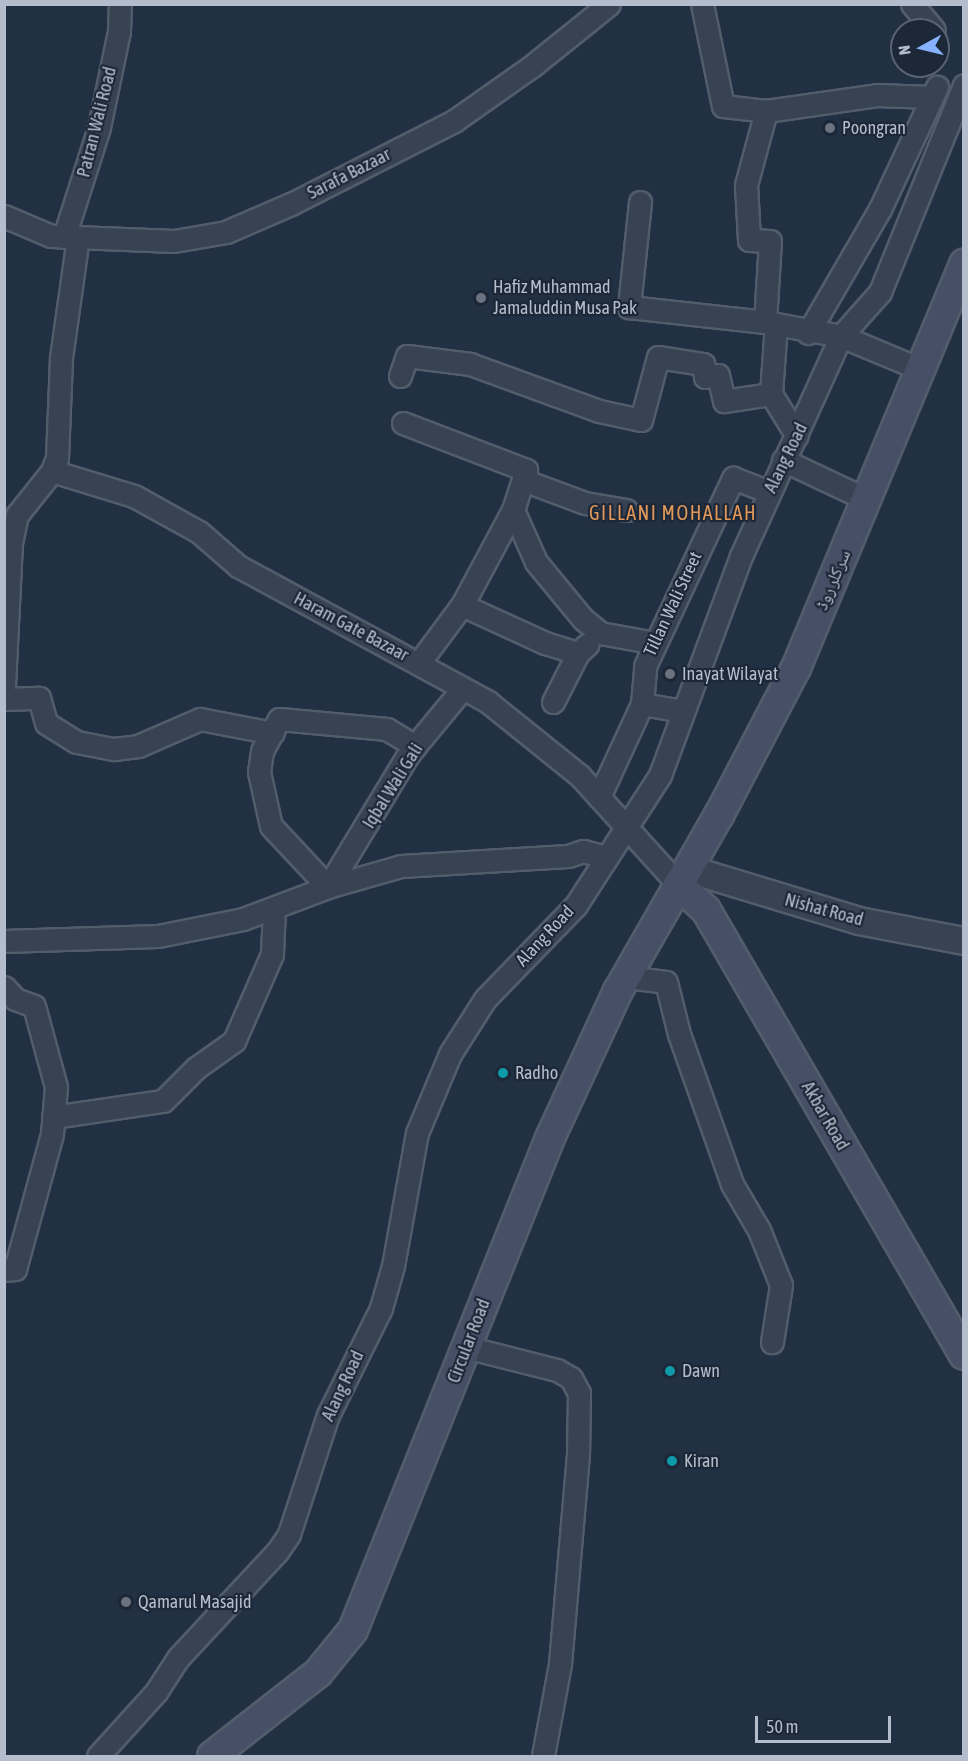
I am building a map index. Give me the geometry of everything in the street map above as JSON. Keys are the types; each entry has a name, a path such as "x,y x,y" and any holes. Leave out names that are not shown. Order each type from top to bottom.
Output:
{"main road":[{"name":"سرکلر روڈ","path":"683,877 796,668 963,264"},
{"name":"Circular Road","path":"221,1753 318,1673 353,1630 377,1580 466,1347 550,1138 626,977 683,877"},
{"name":"Akbar Road","path":"683,877 706,910 963,1355"}],"street":[{"name":"Patran Wali Road","path":"52,471 57,458 64,237 99,127 119,31 120,4"},
{"name":"Sarafa Bazaar","path":"64,237 174,241 226,232 293,203 454,121 532,66 609,4"},
{"path":"702,4 723,106 766,111 877,95 931,97"},
{"path":"912,4 924,18"},
{"path":"808,333 875,218 935,87 961,90"},
{"name":"Alang Road","path":"98,1756 289,1534 328,1415 381,1308 393,1266 417,1133 450,1054 485,999 576,904 625,825 660,775 683,711 783,460 797,436 841,336 880,291 961,90"},
{"path":"766,111 746,185 749,240 770,241 771,393 797,436"},
{"path":"640,202 629,307 770,323 808,333 841,336 921,369"},
{"path":"4,216 64,237"},
{"path":"875,218 904,230"},
{"path":"400,376 407,356 470,364 598,411 641,420 658,357 703,364 705,377 718,375 724,401 771,393"},
{"path":"403,423 526,470 513,510 462,605 419,663"},
{"path":"783,460 866,499"},
{"path":"4,686 10,527 52,471"},
{"name":"Haram Gate Bazaar","path":"52,471 134,496 199,532 238,566 488,702 580,776 625,825 683,877"},
{"name":"Tillan Wali Street","path":"599,797 642,704 645,666 733,478 769,492"},
{"path":"523,480 585,503 626,510"},
{"path":"513,510 547,579 600,633 655,643"},
{"path":"462,605 545,643 578,653"},
{"path":"553,702 578,653 600,633"},
{"name":"Iqbal Wali Gali","path":"328,887 415,746 463,688"},
{"path":"4,699 39,698 46,723 77,742 114,749 138,746 200,719 273,733"},
{"path":"642,704 683,711"},
{"path":"328,887 271,826 259,772 262,751 279,718 387,729 415,746"},
{"path":"4,941 159,936 243,919 328,887 401,866 568,856 583,851 605,857"},
{"name":"Nishat Road","path":"683,877 859,921 963,941"},
{"path":"53,1117 163,1101 196,1068 234,1041 272,954 274,908"},
{"path":"626,977 666,982 680,1034 732,1184 759,1230 781,1285 772,1342"},
{"path":"4,987 15,999 34,1006 56,1087 53,1117 15,1269 4,1270"},
{"path":"466,1347 557,1370 571,1378 579,1393 578,1454 560,1664 543,1756"}],"place":[{"name":"Poongran","path":"830,128"},
{"name":"Hafiz Muhammad Jamaluddin Musa Pak","path":"481,298"},
{"name":"Inayat Wilayat","path":"670,674"},
{"name":"Radho","path":"503,1073"},
{"name":"Dawn","path":"670,1371"},
{"name":"Kiran","path":"672,1461"},
{"name":"Qamarul Masajid","path":"126,1602"}],"district":[{"name":"GILLANI MOHALLAH","path":"673,512"}]}
